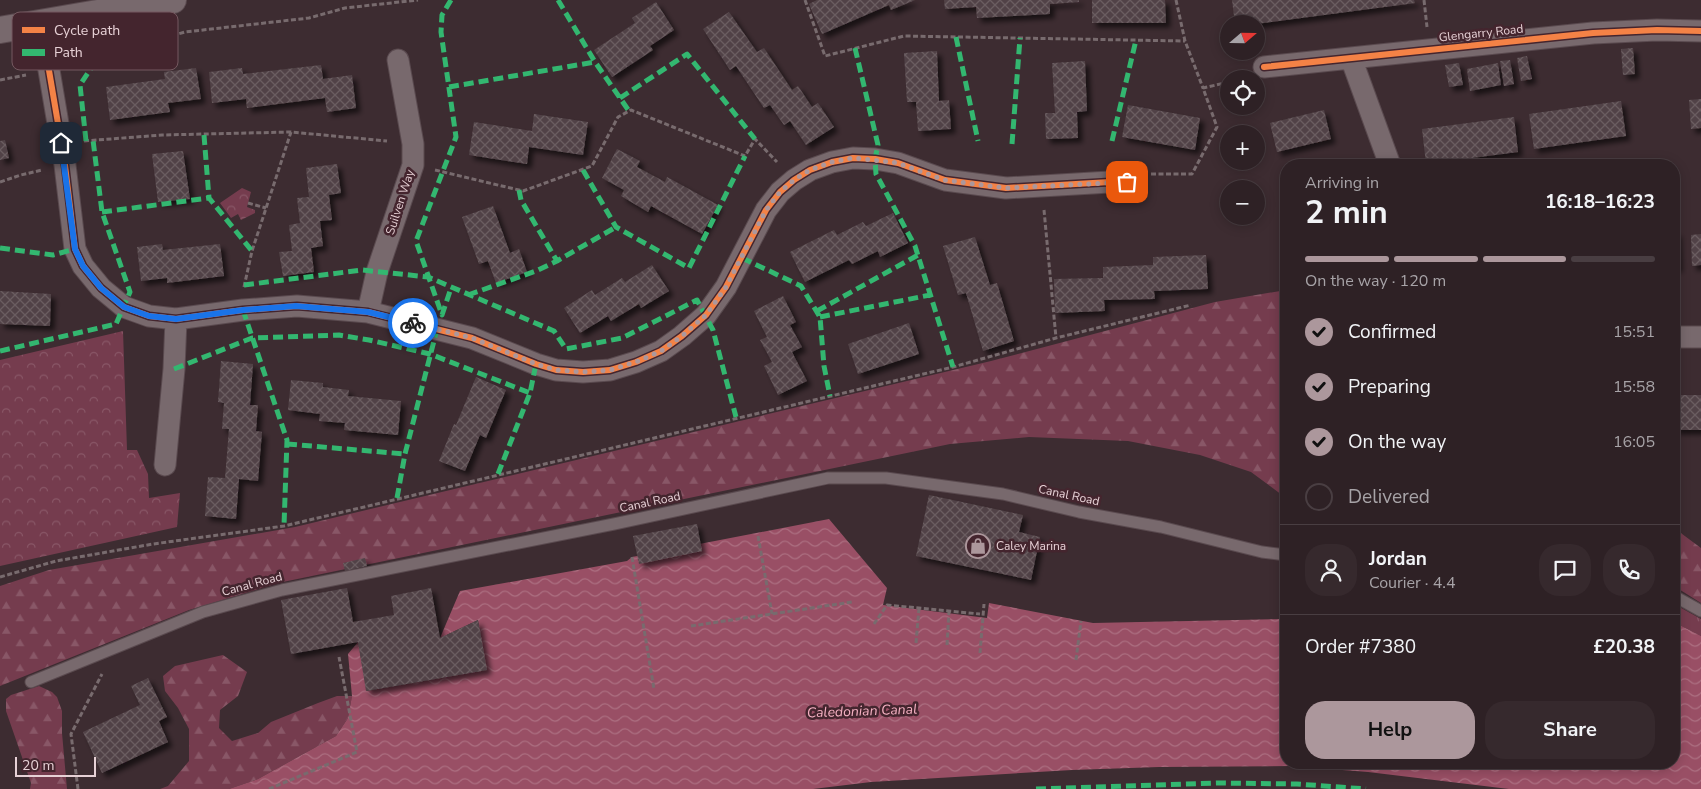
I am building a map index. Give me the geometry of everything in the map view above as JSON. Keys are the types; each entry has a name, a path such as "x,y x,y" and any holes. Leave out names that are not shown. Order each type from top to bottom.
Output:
{"street":[{"path":"104,12 173,0"},
{"name":"Glengarry Road","path":"1264,67 1594,33 1657,30 1701,31"},
{"path":"1351,58 1388,159"},
{"name":"Suilven Way","path":"368,312 377,272 413,165 413,144 398,60"},
{"path":"50,70 65,165 75,249 83,266 101,288 124,307 149,316 176,319 243,310 296,306 368,312 472,338 536,364 556,370 583,372 610,370 636,362 661,351 682,336 706,315 726,287 766,210 780,192 810,170 832,162 853,158 874,159 898,163 944,180 1006,188 1127,182"},
{"path":"165,465 174,369 176,319"},
{"path":"1680,337 1701,337"}],"lane":[{"name":"Canal Road","path":"31,682 203,612 282,590 614,524 828,478 886,478 1002,494 1079,512 1161,527 1262,552 1280,554"},
{"path":"1680,599 1701,611"}],"path":[{"path":"178,34 309,18 345,8 418,0"},
{"path":"805,0 825,56 904,36 1185,41"},
{"path":"1127,182 1137,174 1192,174 1217,127 1185,41 1176,0"},
{"path":"0,80 50,70"},
{"path":"1203,88 1220,84"},
{"path":"413,165 523,191 592,166 618,117 631,110 745,156 755,139 794,180"},
{"path":"243,310 244,285 252,251 291,132"},
{"path":"61,143 162,135 291,132 413,144"},
{"path":"0,182 21,174 65,165"},
{"path":"248,203 266,208"},
{"path":"1046,233 1056,338"},
{"path":"0,577 56,561 153,544 284,526 402,496 953,367 1056,338 1191,305"},
{"path":"758,536 772,614"},
{"path":"632,557 654,689"},
{"path":"691,626 852,602"},
{"path":"980,653 984,604"},
{"path":"874,624 887,605 980,614"},
{"path":"916,643 919,608"},
{"path":"947,645 948,611"},
{"path":"1076,660 1081,620"},
{"path":"78,789 72,734 108,660 110,650"},
{"path":"269,789 357,752 340,657"}],"green space":[{"path":"242,188 251,192 247,207 255,210 255,213 241,220 238,214 231,218 220,203"},
{"path":"1280,291 1280,494 1251,472 1200,455 1128,441 1029,437 950,444 278,583 189,610 0,686 0,586 49,570 295,527 991,361 1215,302"},
{"path":"123,331 127,450 137,450 148,474 149,498 180,493 177,527 0,566 0,360"},
{"path":"1680,532 1701,548 1701,603 1680,590"},
{"path":"1680,607 1701,619 1701,636 1680,625"},
{"path":"223,655 247,672 238,696 220,710 219,728 232,741 258,733 271,722 337,696 352,696 348,718 336,736 258,779 229,789 160,789 168,786 189,761 189,729 178,708 165,691 163,676 175,666"},
{"path":"39,686 52,692 57,697 62,711 67,789 30,789 31,783 6,711 6,699 11,695"}],"water":[{"name":"Caledonian Canal","path":"829,519 887,588 883,605 987,618 989,603 1093,623 1280,619 1280,766 1072,770 871,782 813,789 229,789 258,779 336,736 348,718 352,696 348,654 358,642 367,691 486,670 478,620 440,638 460,591 627,561 632,557"},
{"path":"1680,625 1701,636 1701,789 1509,789 1330,769 1680,769"}],"building":[{"path":"817,0 915,0 891,10 889,5 822,34 809,4"},
{"path":"944,0 1079,0 1079,2 1050,4 1050,14 977,18 976,7 945,9"},
{"path":"1092,0 1165,0 1166,23 1092,23"},
{"path":"1232,0 1414,0 1415,3 1265,23 1265,15 1234,15"},
{"path":"656,2 674,30 650,46 653,50 612,77 594,50 635,23 632,18"},
{"path":"729,12 757,52 764,48 792,90 798,86 812,107 818,103 834,127 806,145 790,121 784,125 770,105 764,108 736,66 730,70 703,29"},
{"path":"1633,48 1635,74 1623,75 1621,49"},
{"path":"937,51 939,101 949,100 951,129 918,131 916,102 907,102 904,53"},
{"path":"1527,56 1532,79 1521,81 1517,58"},
{"path":"1510,60 1514,84 1504,86 1500,61"},
{"path":"1085,61 1087,111 1077,112 1078,138 1046,139 1045,113 1055,113 1052,63"},
{"path":"1459,63 1463,85 1449,87 1445,65"},
{"path":"1498,63 1501,85 1470,91 1467,69"},
{"path":"321,65 323,79 352,75 356,108 327,112 325,98 247,108 246,99 212,103 209,72 242,68 243,74"},
{"path":"196,68 201,99 168,103 170,112 110,120 106,87 165,79 164,72"},
{"path":"1701,99 1701,128 1691,129 1689,100"},
{"path":"1621,101 1626,136 1534,149 1529,114"},
{"path":"1128,105 1200,118 1195,150 1122,137"},
{"path":"1324,110 1331,139 1277,152 1270,123"},
{"path":"534,114 588,122 583,155 529,147 527,164 469,155 474,122 532,131"},
{"path":"1514,117 1518,152 1464,159 1425,159 1422,129"},
{"path":"5,140 9,158 0,160 0,141"},
{"path":"617,149 640,161 637,167 665,182 667,177 718,205 702,234 651,206 648,212 621,196 624,190 602,178"},
{"path":"183,151 190,199 158,202 152,154"},
{"path":"337,164 341,193 329,195 332,220 320,221 323,246 311,248 314,272 283,276 279,252 292,251 289,225 300,223 297,198 309,197 306,168"},
{"path":"493,206 510,253 519,249 527,272 496,283 488,261 479,264 462,217"},
{"path":"893,213 908,243 880,257 878,251 852,264 849,260 805,282 790,252 834,230 837,235 863,222 866,226"},
{"path":"1701,234 1701,265 1692,266 1691,235"},
{"path":"975,237 990,285 997,283 1014,341 983,351 966,293 958,295 943,246"},
{"path":"162,244 163,250 220,244 224,276 167,283 167,278 141,281 137,247"},
{"path":"1206,255 1208,289 1154,291 1155,299 1104,300 1105,311 1055,313 1054,279 1103,278 1103,267 1153,265 1153,257"},
{"path":"652,265 669,291 641,308 639,304 611,321 608,316 580,333 564,308 592,290 595,295 622,278 625,282"},
{"path":"0,291 51,294 50,326 0,324"},
{"path":"783,296 796,322 790,325 802,347 792,352 807,381 778,395 764,366 772,362 760,340 767,337 754,311"},
{"path":"909,323 919,354 858,374 848,344"},
{"path":"221,361 253,364 250,405 258,405 256,431 262,432 258,481 239,479 236,519 205,516 208,477 225,478 229,429 222,429 224,403 218,402"},
{"path":"476,377 506,390 486,438 480,435 465,471 439,461"},
{"path":"291,380 323,383 323,387 349,390 348,396 401,401 398,435 344,430 345,423 319,421 320,414 288,410"},
{"path":"1680,395 1701,395 1701,430 1680,430"},
{"name":"Caley Marina","path":"929,495 1023,515 1019,532 1040,537 1031,580 916,556"},
{"path":"697,524 702,551 639,564 633,536"},
{"path":"365,558 367,566 345,571 343,563"},
{"path":"347,588 353,622 394,615 391,596 431,588 440,638 478,620 487,670 366,691 358,642 291,654 281,600"},
{"path":"148,678 167,717 159,721 168,742 102,773 83,732 140,705 131,686"}],"marked path":[{"path":"451,0 442,15 441,32 456,137 416,241 442,315 451,288"},
{"path":"558,0 595,62 629,111"},
{"path":"956,37 978,141"},
{"path":"1012,144 1020,38"},
{"path":"1112,141 1136,40"},
{"path":"855,48 878,145 875,159 876,174 915,246 953,367"},
{"path":"620,98 687,54 755,139"},
{"path":"449,87 595,62"},
{"path":"86,141 80,85 90,70"},
{"path":"204,135 209,198 252,251"},
{"path":"0,351 116,324 130,292 102,212 93,140"},
{"path":"583,170 616,227 689,268 745,156"},
{"path":"519,190 521,200 557,261"},
{"path":"102,212 209,198"},
{"path":"468,295 536,271 616,227"},
{"path":"0,248 53,255 75,249"},
{"path":"817,311 918,255"},
{"path":"742,258 801,286 820,317 824,366 830,396"},
{"path":"244,285 362,270 428,277 554,331 566,349 622,338 697,300 713,330 736,417"},
{"path":"820,317 930,295"},
{"path":"243,310 287,440 284,526"},
{"path":"397,498 405,454 438,325"},
{"path":"174,369 252,338 339,335 430,354 530,393"},
{"path":"498,474 530,393 536,364"},
{"path":"287,444 405,454"},
{"path":"1036,789 1218,783 1297,784 1366,789"}],"cycle path":[{"path":"1264,67 1593,33 1657,30 1701,31"},
{"path":"49,70 65,165 75,249 83,266 101,288 124,307 149,316 176,319 243,310 297,306 368,312 472,338 536,364 556,370 583,372 610,370 636,362 661,351 682,336 706,315 726,287 766,210 780,192 810,170 832,162 853,158 875,159 898,163 945,180 1006,188 1127,181"}],"way so far":[{"path":"413,323 472,338 536,364 556,370 583,372 610,370 636,362 661,351 706,315 726,287 766,210 780,192 810,170 832,162 853,158 874,159 898,163 944,180 1006,188 1127,182"}],"place":[{"name":"Caley Marina","path":"978,546"}],"route":[{"path":"61,143 75,249 83,266 101,288 124,307 149,316 176,319 243,310 296,306 368,312 413,323"}]}
